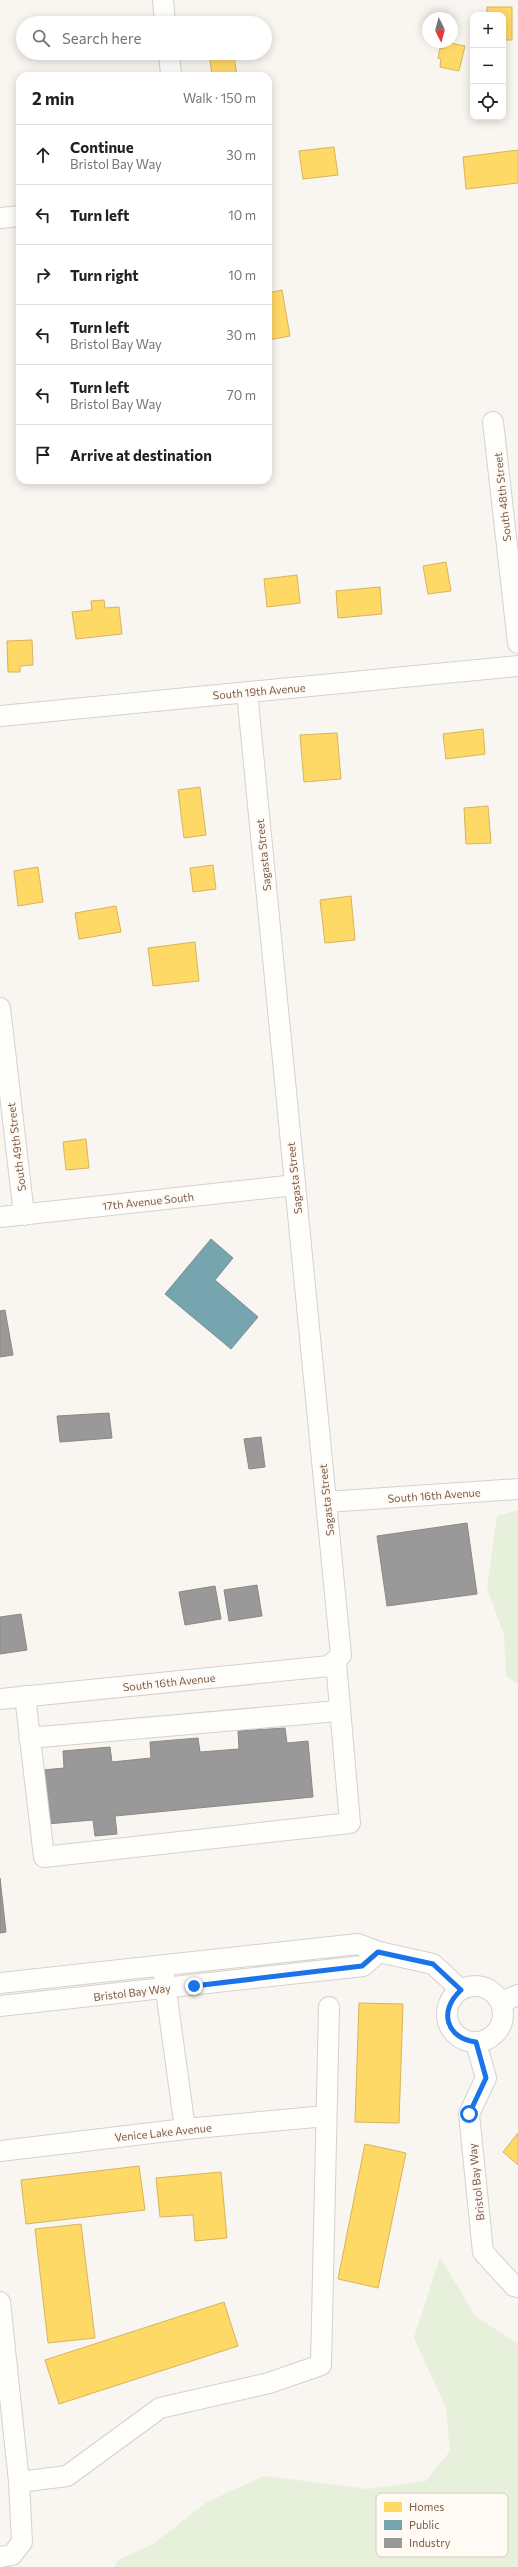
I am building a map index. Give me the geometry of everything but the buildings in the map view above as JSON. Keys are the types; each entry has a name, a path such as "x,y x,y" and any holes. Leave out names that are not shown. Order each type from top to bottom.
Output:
{"street":[{"path":"162,0 164,16"},
{"path":"169,60 170,72"},
{"path":"0,218 16,216"},
{"name":"South 48th Street","path":"493,422 518,642"},
{"name":"South 19th Avenue","path":"0,716 518,666"},
{"name":"Sagasta Street","path":"30,1738 44,1857 350,1823 338,1711 336,1662 341,1655 247,692"},
{"name":"South 49th Street","path":"0,1008 24,1214"},
{"name":"17th Avenue South","path":"0,1217 295,1185"},
{"name":"South 16th Avenue","path":"326,1502 518,1489"},
{"name":"South 16th Avenue","path":"0,1699 329,1666 336,1662"},
{"path":"25,1696 30,1738 338,1711"},
{"name":"Bristol Bay Way","path":"0,1983 358,1944 378,1952 433,1964 461,1990"},
{"name":"Bristol Bay Way","path":"0,2006 362,1966 378,1952"},
{"path":"163,1966 185,2128"},
{"path":"479,1986 509,1999 503,2020 499,2029 493,2036 476,2042 459,2037 448,2023 449,2004 461,1990 479,1986"},
{"path":"19,2482 67,2476 160,2408 269,2383 321,2365 329,2007"},
{"name":"Bristol Bay Way","path":"476,2042 486,2078 469,2114 483,2252 514,2286 518,2287"},
{"name":"Venice Lake Avenue","path":"0,2151 185,2128 326,2116"},
{"path":"0,2302 19,2482 22,2542 12,2555 0,2557"}],"green space":[{"path":"518,1510 518,1684 506,1676 504,1635 487,1588 497,1516"},
{"path":"440,2257 475,2316 518,2344 518,2567 115,2567 118,2560 153,2544 207,2502 264,2476 368,2489 426,2481 450,2451 446,2408 414,2338"}],"route":[{"path":"194,1986 362,1966 378,1952 399,1955 433,1964 461,1990 454,1996 449,2004 447,2014 448,2023 452,2031 459,2037 467,2041 476,2042 486,2078 469,2114"}]}
